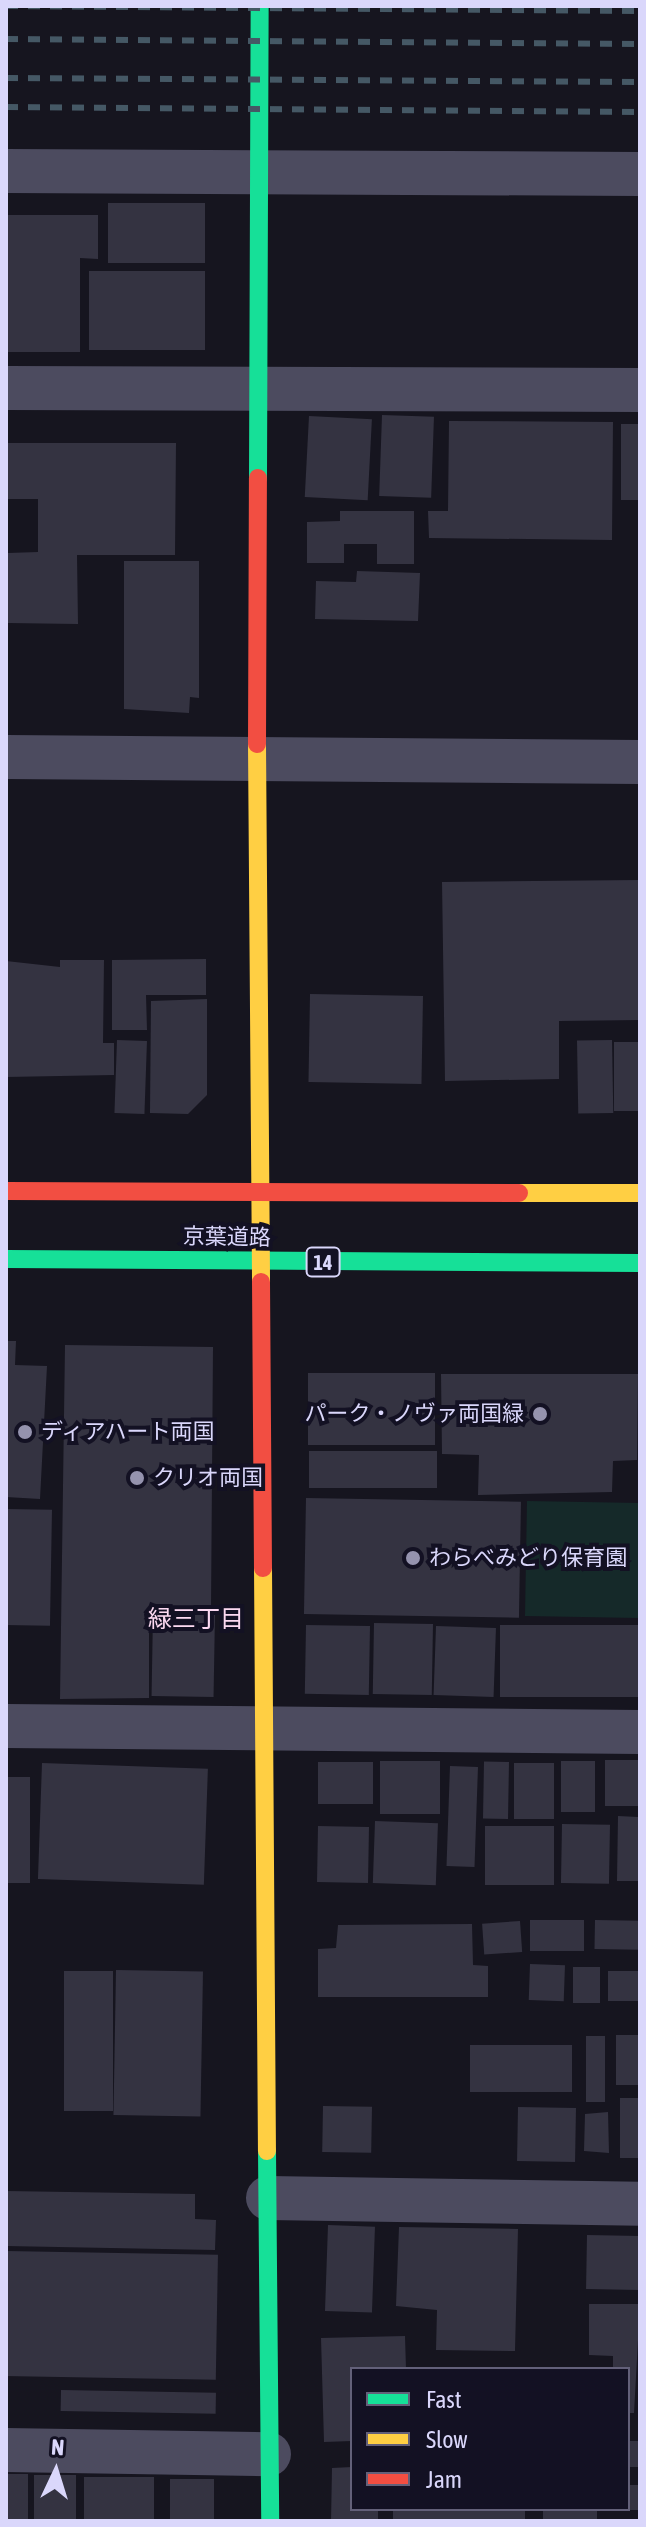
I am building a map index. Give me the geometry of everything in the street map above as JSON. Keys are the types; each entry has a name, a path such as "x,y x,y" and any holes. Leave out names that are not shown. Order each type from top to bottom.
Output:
{"main road":[{"path":"260,6 257,755 263,1192 270,2521"},
{"name":"京葉道路","path":"6,1191 640,1193"},
{"name":"京葉道路","path":"6,1259 640,1263"}],"street":[{"path":"6,171 640,174"},
{"path":"6,388 640,390"},
{"path":"6,757 257,755 640,762"},
{"path":"6,1726 264,1725 640,1732"},
{"path":"268,2198 640,2204"},
{"path":"6,2450 269,2454"}],"green space":[{"path":"527,1501 640,1503 638,1618 525,1616"}],"building":[{"path":"108,203 205,203 205,263 108,263"},
{"path":"6,215 98,215 98,259 80,258 80,352 6,352"},
{"path":"89,271 205,271 205,350 89,350"},
{"path":"382,415 434,417 431,498 379,496"},
{"path":"309,416 372,419 368,500 305,497"},
{"path":"449,421 613,422 612,540 429,538 428,511 448,511"},
{"path":"621,424 640,424 640,500 621,500"},
{"path":"6,443 176,443 175,555 77,555 78,624 8,623 8,553 38,552 38,499 6,499"},
{"path":"340,511 414,511 414,564 377,564 377,544 344,544 344,563 307,563 307,522 340,521"},
{"path":"124,561 199,561 199,698 190,697 189,713 124,709"},
{"path":"357,571 420,573 418,621 315,619 316,581 356,582"},
{"path":"640,880 640,1020 559,1021 559,1079 445,1081 442,882"},
{"path":"206,959 206,995 146,995 147,1030 112,1030 112,960"},
{"path":"60,960 104,960 103,1043 114,1043 114,1075 6,1077 6,961 60,967"},
{"path":"310,994 423,996 421,1084 308,1082"},
{"path":"207,999 207,1095 188,1114 150,1113 151,1001"},
{"path":"117,1040 147,1041 144,1114 114,1113"},
{"path":"612,1040 613,1113 578,1114 577,1041"},
{"path":"614,1042 640,1042 640,1111 614,1111"},
{"name":"ディアハート両国","path":"6,1341 16,1341 15,1365 47,1366 40,1499 6,1497"},
{"name":"クリオ両国","path":"65,1345 213,1347 211,1610 149,1610 149,1698 60,1699"},
{"path":"308,1373 435,1373 435,1445 308,1445"},
{"name":"パーク・ノヴァ両国緑","path":"441,1374 638,1374 637,1460 613,1461 612,1492 478,1495 479,1455 442,1454"},
{"path":"309,1451 437,1451 437,1488 309,1488"},
{"name":"わらべみどり保育園","path":"306,1498 521,1502 519,1618 304,1614"},
{"path":"6,1509 52,1510 50,1626 6,1625"},
{"path":"153,1613 215,1614 214,1697 152,1696"},
{"path":"374,1623 433,1624 432,1695 373,1694"},
{"path":"306,1625 370,1626 369,1695 305,1694"},
{"path":"500,1625 640,1625 640,1697 500,1697"},
{"path":"436,1626 496,1628 494,1697 434,1695"},
{"path":"605,1760 640,1760 640,1806 605,1806"},
{"path":"380,1761 440,1761 440,1814 380,1814"},
{"path":"561,1761 595,1761 595,1812 561,1812"},
{"path":"318,1762 373,1762 373,1804 318,1804"},
{"path":"484,1762 509,1762 508,1819 483,1819"},
{"path":"42,1763 208,1769 204,1885 38,1879"},
{"path":"514,1763 554,1763 554,1819 514,1819"},
{"path":"450,1766 478,1767 474,1867 447,1866"},
{"path":"6,1777 30,1777 30,1883 6,1883"},
{"path":"618,1816 638,1817 640,1881 617,1881"},
{"path":"375,1821 438,1823 436,1885 373,1883"},
{"path":"562,1824 610,1825 609,1884 561,1883"},
{"path":"318,1826 369,1827 368,1883 317,1882"},
{"path":"485,1826 554,1826 554,1885 485,1885"},
{"path":"530,1920 584,1920 584,1951 530,1951"},
{"path":"595,1920 640,1921 639,1950 594,1949"},
{"path":"520,1921 522,1952 484,1955 482,1924"},
{"path":"472,1924 473,1965 488,1966 488,1997 318,1997 318,1949 336,1948 338,1925"},
{"path":"530,1964 565,1965 564,2001 529,2000"},
{"path":"573,1967 600,1967 600,2003 573,2003"},
{"path":"116,1970 203,1972 200,2116 113,2115"},
{"path":"64,1971 113,1971 113,2111 64,2111"},
{"path":"608,1971 640,1971 640,2001 608,2001"},
{"path":"616,2035 640,2035 640,2085 616,2085"},
{"path":"586,2036 605,2036 605,2102 586,2102"},
{"path":"470,2045 572,2045 572,2092 470,2092"},
{"path":"620,2098 640,2098 640,2158 620,2158"},
{"path":"323,2106 372,2107 371,2153 322,2152"},
{"path":"518,2107 576,2108 575,2162 517,2161"},
{"path":"608,2112 609,2153 584,2151 585,2114"},
{"path":"6,2191 195,2194 195,2219 216,2220 215,2250 6,2246"},
{"path":"328,2225 375,2227 372,2313 325,2311"},
{"path":"399,2227 518,2229 515,2351 436,2350 437,2310 396,2306"},
{"path":"587,2235 640,2236 639,2290 586,2289"},
{"path":"6,2251 218,2255 216,2380 6,2376"},
{"path":"589,2304 640,2304 634,2413 630,2413 630,2367 613,2367 613,2356 589,2355"},
{"path":"405,2336 406,2367 350,2367 350,2441 324,2442 321,2338"},
{"path":"61,2390 216,2393 216,2414 61,2411"},
{"path":"630,2441 640,2441 640,2467 630,2467"},
{"path":"350,2467 350,2511 378,2511 378,2521 331,2521 332,2468"},
{"path":"6,2474 28,2474 28,2521 6,2521"},
{"path":"34,2475 76,2475 76,2521 34,2521"},
{"path":"84,2477 154,2477 154,2521 84,2521"},
{"path":"170,2479 214,2479 214,2521 170,2521"},
{"path":"630,2485 640,2485 640,2510 630,2510"},
{"path":"393,2511 525,2511 525,2521 393,2521"},
{"path":"543,2511 597,2511 597,2521 543,2521"}],"railway":[{"path":"6,6 640,11"},
{"path":"6,39 640,44"},
{"path":"6,78 640,82"},
{"path":"6,107 640,112"}],"traffic: fast":[{"path":"258,478 260,6"},
{"path":"6,1259 640,1263"},
{"path":"267,2151 270,2521"}],"traffic: slow":[{"path":"257,744 261,1282"},
{"path":"519,1193 640,1193"},
{"path":"263,1568 267,2151"}],"traffic: jam":[{"path":"257,744 258,478"},
{"path":"6,1191 519,1193"},
{"path":"261,1282 263,1568"}],"place":[{"name":"パーク・ノヴァ両国緑","path":"540,1414"},
{"name":"ディアハート両国","path":"25,1432"},
{"name":"クリオ両国","path":"137,1478"},
{"name":"わらべみどり保育園","path":"413,1558"}],"district":[{"name":"緑三丁目","path":"196,1619"}]}
